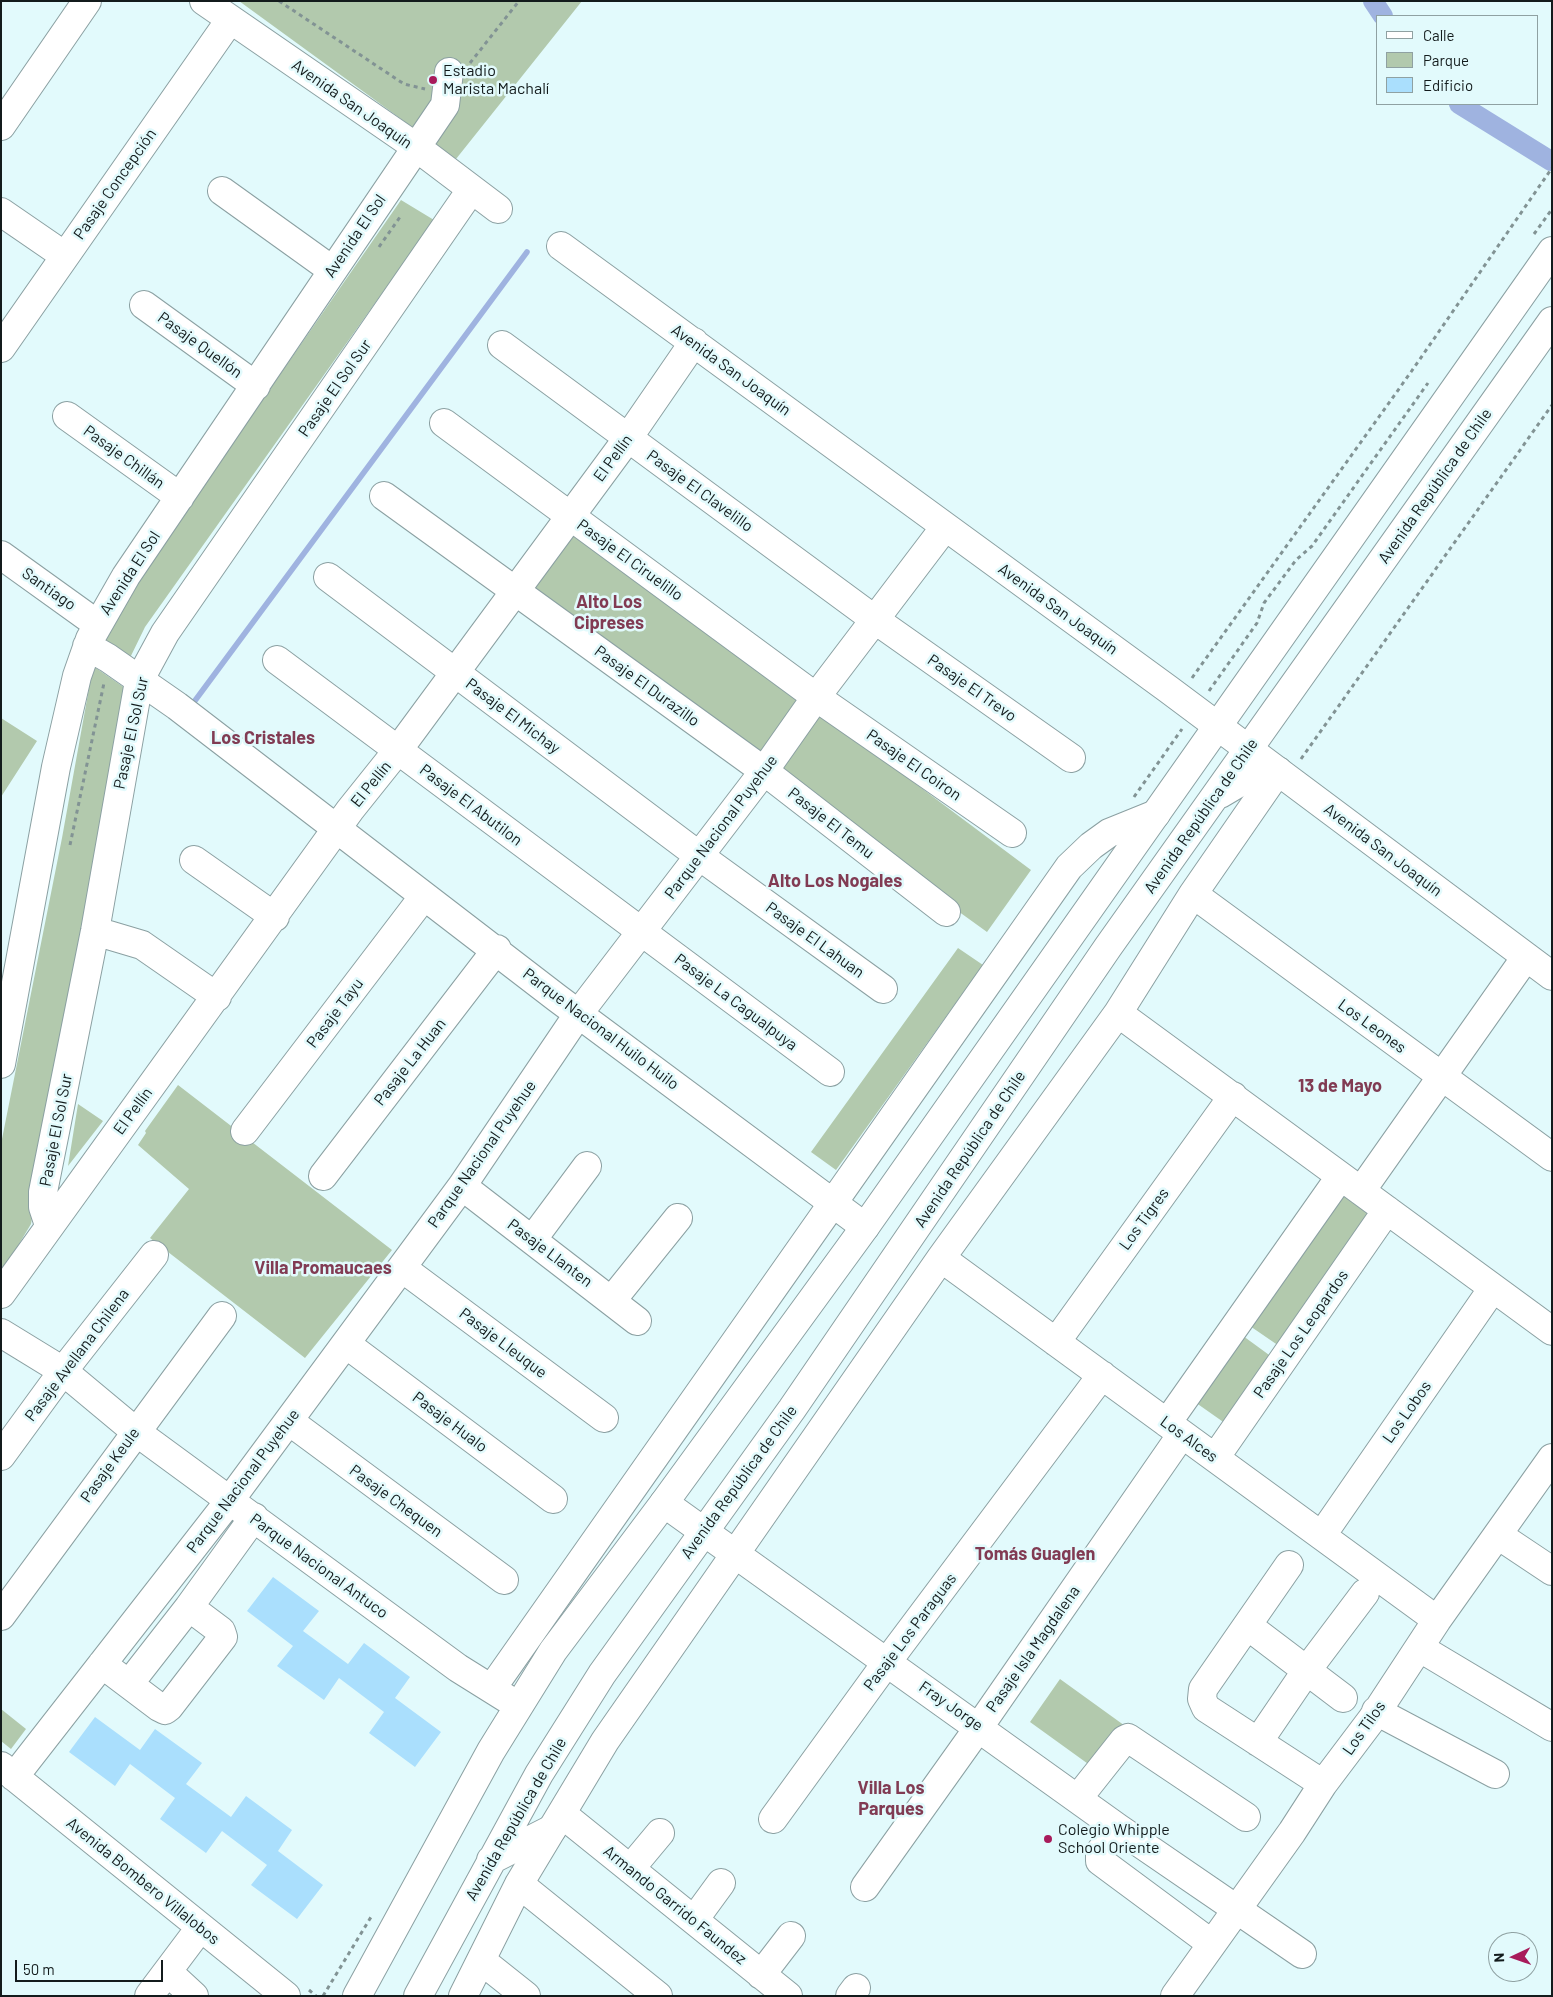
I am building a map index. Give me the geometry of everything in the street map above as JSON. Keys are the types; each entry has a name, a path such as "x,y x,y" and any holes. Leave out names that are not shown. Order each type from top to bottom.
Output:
{"street":[{"path":"1,126 87,1"},
{"name":"Avenida San Joaquín","path":"204,1 416,147 498,209"},
{"name":"Pasaje Concepción","path":"1,348 230,20"},
{"name":"Avenida El Sol","path":"1,1064 57,759 77,676 180,497 445,105 448,79"},
{"name":"Pasaje El Sol Sur","path":"49,1225 43,1207 43,1192 95,931 139,681 165,634 471,190"},
{"path":"222,191 332,270"},
{"path":"1,212 65,256"},
{"name":"Avenida San Joaquín","path":"561,246 1187,703 1552,976"},
{"path":"358,1996 491,1751 554,1651 664,1504 865,1227 1218,726 1540,246"},
{"name":"Pasaje Quellón","path":"144,305 256,386"},
{"name":"Avenida República de Chile","path":"418,1996 539,1774 602,1674 792,1409 1102,956 1552,321"},
{"name":"El Pellín","path":"49,1225 275,917 350,810 398,750 628,438 694,342"},
{"name":"Pasaje El Clavelillo","path":"502,345 874,619"},
{"name":"Pasaje Chillán","path":"67,416 180,497"},
{"name":"Pasaje El Ciruelillo","path":"444,423 816,697"},
{"name":"Pasaje El Durazillo","path":"384,496 764,771"},
{"name":"Parque Nacional Puyehue","path":"8,1771 102,1664 230,1500 462,1186 579,1013 764,771 816,697 945,527"},
{"name":"Santiago","path":"5,565 139,681"},
{"name":"Pasaje El Michay","path":"328,577 698,856"},
{"name":"Pasaje El Trevo","path":"874,619 1070,758"},
{"name":"Pasaje El Abutilon","path":"277,660 642,932"},
{"name":"Parque Nacional Huilo Huilo","path":"139,681 178,706 337,831 497,949 579,1013 865,1227"},
{"name":"Pasaje El Coiron","path":"816,697 1012,833"},
{"name":"Pasaje El Temu","path":"764,771 946,912"},
{"path":"1213,800 1223,791 1247,778 1282,774"},
{"path":"463,1996 519,1884 604,1741 734,1552 941,1258 1118,1013 1193,894 1282,774"},
{"path":"492,1688 1069,867 1109,832 1156,814"},
{"name":"Pasaje El Lahuan","path":"698,856 882,989"},
{"path":"194,860 275,917"},
{"name":"Los Leones","path":"1193,894 1552,1157"},
{"name":"Pasaje Tayu","path":"245,1131 424,896"},
{"path":"95,931 142,945 216,997"},
{"name":"Pasaje La Cagualpuya","path":"642,932 830,1072"},
{"name":"Pasaje La Huan","path":"323,1176 497,949"},
{"name":"Pasaje Isla Magdalena","path":"865,1887 979,1727 1175,1429 1350,1184 1441,1077 1526,957"},
{"path":"1118,1013 1552,1331"},
{"name":"Los Tigres","path":"1056,1342 1233,1096"},
{"path":"532,1240 587,1166"},
{"name":"Pasaje Llanten","path":"462,1186 637,1321"},
{"name":"Pasaje Los Leopardos","path":"1215,1458 1388,1210"},
{"path":"612,1300 678,1218"},
{"path":"1,1294 49,1225"},
{"name":"Pasaje Avellana Chilena","path":"1,1456 63,1371 154,1255"},
{"name":"Los Alces","path":"941,1258 1437,1620"},
{"name":"Pasaje Lleuque","path":"402,1268 604,1418"},
{"name":"Los Lobos","path":"1322,1536 1493,1288"},
{"name":"Pasaje Keule","path":"1,1616 135,1431 222,1316"},
{"name":"Parque Nacional Antuco","path":"1,1334 63,1371 135,1431 458,1668 492,1688 518,1707"},
{"name":"Pasaje Hualo","path":"346,1344 553,1499"},
{"name":"Pasaje Los Paraguas","path":"773,1818 1102,1375"},
{"name":"Pasaje Chequen","path":"289,1421 504,1580"},
{"name":"Los Tilos","path":"1175,1996 1552,1458"},
{"name":"Fray Jorge","path":"664,1504 734,1552 1118,1828 1302,1954"},
{"path":"129,1684 189,1607 254,1517"},
{"path":"1498,1536 1552,1572"},
{"path":"1288,1565 1203,1689 1202,1699 1206,1708 1323,1784"},
{"path":"1258,1742 1307,1670 1365,1593"},
{"path":"102,1664 165,1710 223,1637 221,1631 189,1607"},
{"path":"1248,1626 1343,1698"},
{"path":"1420,1646 1430,1654 1552,1727"},
{"path":"1376,1711 1495,1774"},
{"path":"1078,1798 1124,1740 1128,1738 1246,1816"},
{"name":"Avenida Bombero Villalobos","path":"8,1771 286,1996"},
{"path":"491,1860 557,1822"},
{"name":"Armando Garrido Faundez","path":"557,1822 630,1869 788,1996"},
{"path":"1118,1828 1100,1852 1100,1861 1212,1944"},
{"path":"630,1869 660,1833"},
{"path":"694,1920 721,1883"},
{"path":"519,1884 658,1996"},
{"path":"149,1996 200,1928"},
{"path":"762,1975 791,1936"},
{"path":"482,1960 526,1996"},
{"path":"168,1972 194,1996"}],"path":[{"path":"279,1 404,84 432,90 448,79 454,84 519,1"},
{"path":"1187,703 1224,636 1349,456 1412,372 1552,168"},
{"path":"1540,246 1552,209"},
{"path":"378,250 400,217"},
{"path":"1187,703 1257,623 1264,603 1296,560 1312,546 1432,378"},
{"path":"1282,774 1552,405"},
{"path":"70,845 97,643"}],"green space":[{"name":"Estadio Marista Machalí","path":"239,1 582,1 456,159"},
{"path":"401,200 434,220 145,627 127,664 101,647 118,608"},
{"path":"576,530 1031,870 987,932 524,598"},
{"path":"93,666 125,688 31,1224 1,1274 1,1144 62,838"},
{"path":"1,718 37,741 1,797"},
{"path":"958,948 983,965 836,1170 811,1152"},
{"path":"178,1085 392,1250 305,1358 150,1238 189,1189 138,1145 146,1133 145,1131"},
{"path":"78,1104 103,1121 68,1166"},
{"path":"1336,1190 1371,1214 1282,1348 1247,1324"},
{"path":"1239,1333 1276,1360 1229,1426 1192,1400"},
{"path":"1060,1679 1139,1736 1109,1779 1030,1722"},
{"path":"1,1709 26,1729 11,1749 1,1741"}],"building":[{"path":"273,1577 319,1611 303,1631 348,1664 364,1643 410,1677 395,1698 441,1732 415,1767 369,1733 384,1712 339,1678 324,1700 277,1666 293,1646 247,1611"},
{"path":"95,1717 140,1750 155,1729 202,1763 186,1784 231,1817 246,1796 292,1830 278,1851 323,1885 297,1919 251,1885 267,1865 222,1831 206,1853 160,1819 175,1798 130,1764 115,1786 69,1752"}],"waterway":[{"path":"1373,1 1382,15"},
{"path":"1461,105 1551,161"},
{"path":"191,706 527,252"}],"place":[{"name":"Estadio Marista Machalí","path":"433,80"},
{"name":"Colegio Whipple School Oriente","path":"1048,1839"}],"district":[{"name":"Alto Los Cipreses","path":"609,612"},
{"name":"Los Cristales","path":"263,738"},
{"name":"Alto Los Nogales","path":"835,881"},
{"name":"13 de Mayo","path":"1340,1086"},
{"name":"Villa Promaucaes","path":"323,1268"},
{"name":"Tomás Guaglen","path":"1035,1554"},
{"name":"Villa Los Parques","path":"891,1798"}]}
